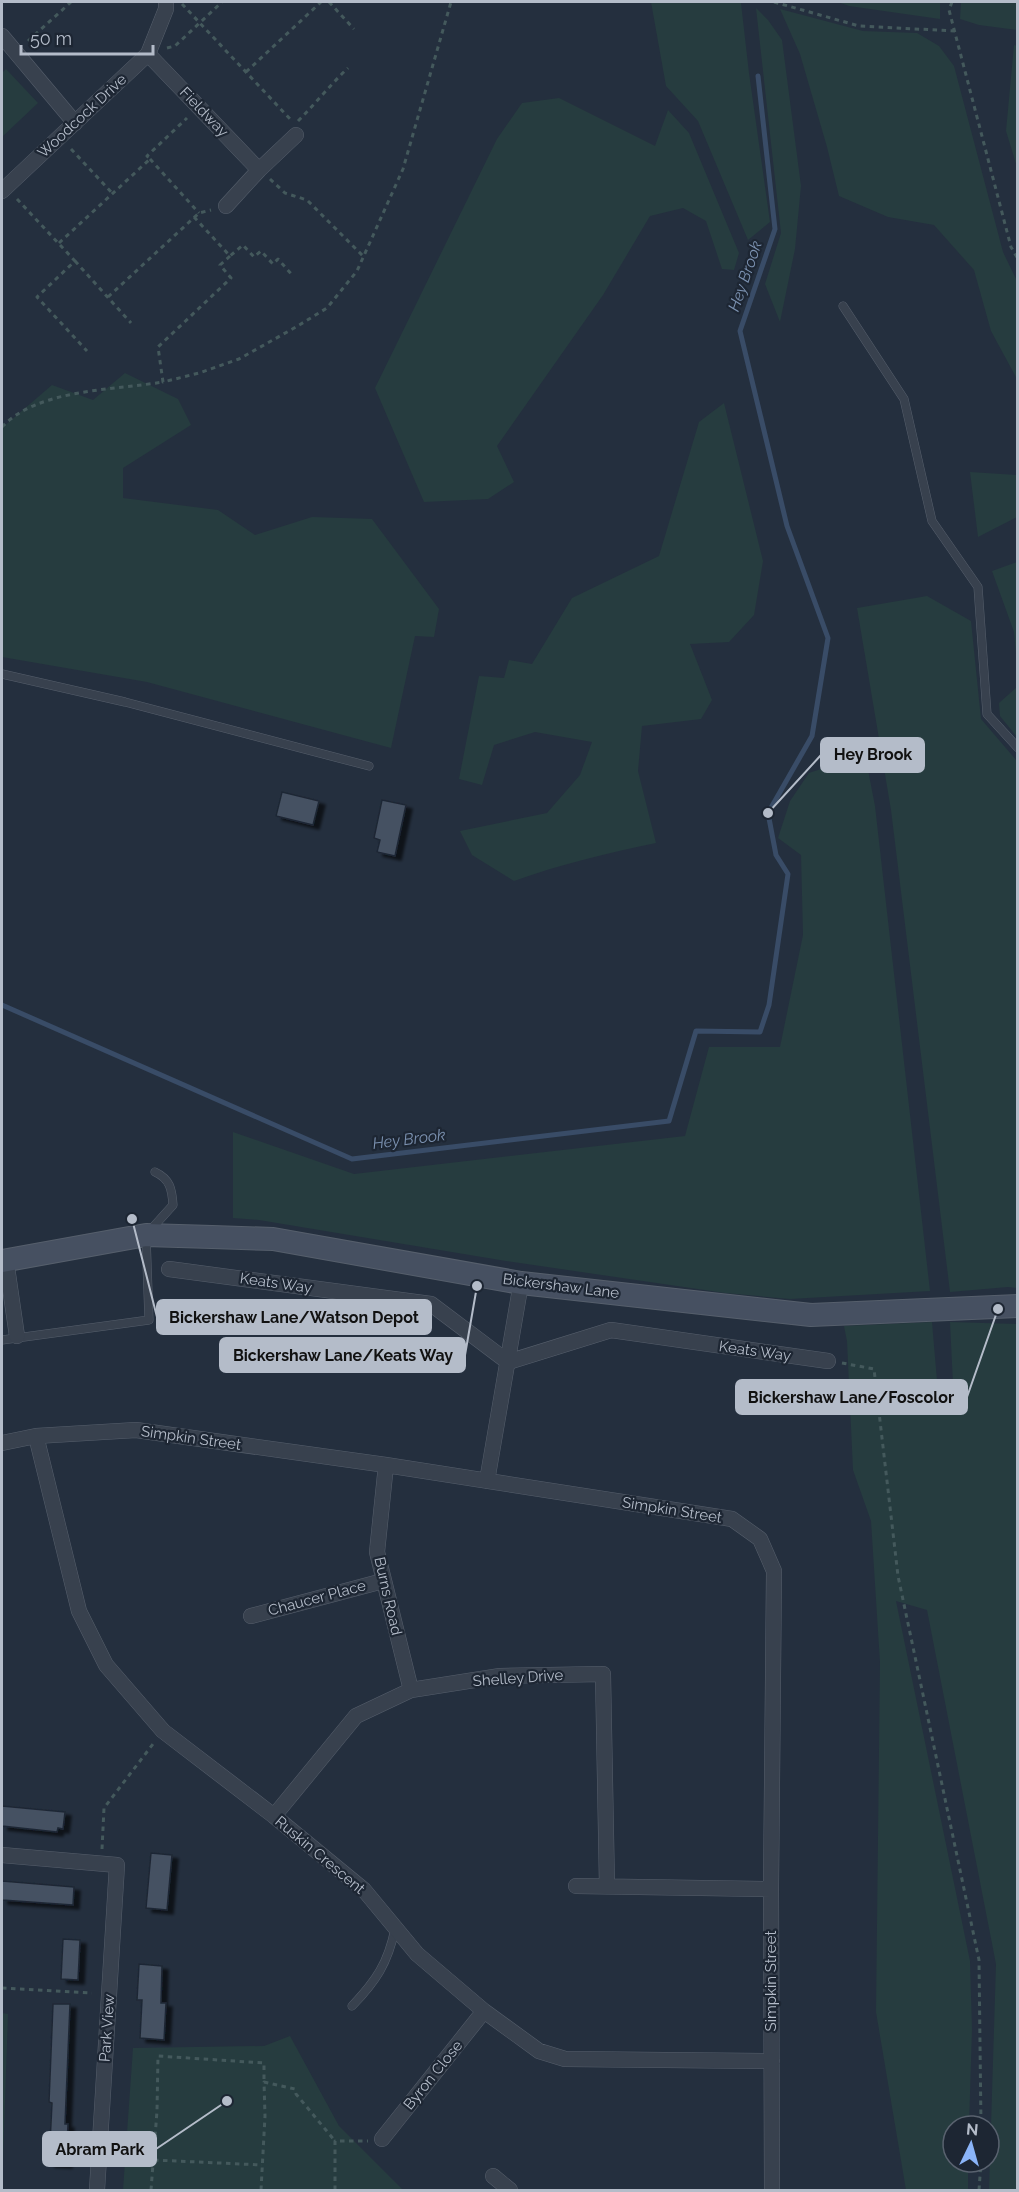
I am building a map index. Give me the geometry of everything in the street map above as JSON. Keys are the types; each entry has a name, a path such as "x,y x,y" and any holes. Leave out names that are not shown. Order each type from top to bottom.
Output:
{"main road":[{"name":"Bickershaw Lane","path":"4,1260 146,1235 273,1239 521,1283 810,1315 1017,1306"}],"street":[{"name":"Woodcock Drive","path":"4,189 148,54 166,9 166,2"},
{"path":"2,36 75,123"},
{"name":"Fieldway","path":"148,54 260,170"},
{"path":"226,206 296,135"},
{"path":"4,1260 9,1338"},
{"name":"Keats Way","path":"169,1269 431,1304 508,1362 611,1330 828,1361"},
{"path":"487,1481 521,1283"},
{"name":"Simpkin Street","path":"2,1443 36,1436 136,1430 386,1465 732,1519 760,1539 774,1571 771,1889 772,2190"},
{"name":"Ruskin Crescent","path":"36,1436 79,1611 106,1665 163,1731 274,1816 364,1890 417,1954 484,2011 539,2051 565,2059 772,2061"},
{"name":"Burns Road","path":"386,1465 377,1552 411,1690"},
{"name":"Chaucer Place","path":"251,1616 383,1581"},
{"name":"Shelley Drive","path":"274,1816 356,1716 411,1690 500,1676 603,1674 607,1886"},
{"path":"2,1855 101,1863"},
{"name":"Park View","path":"97,2190 117,1865 101,1863"},
{"path":"576,1886 771,1889"},
{"name":"Byron Close","path":"382,2139 484,2011"},
{"path":"493,2176 510,2190"}],"lane":[{"path":"843,306 904,399 932,521 978,587 987,714 1017,748"},
{"path":"2,674 125,702 369,766"},
{"path":"9,1338 149,1320 146,1235 173,1205 172,1189 164,1176 155,1172"},
{"path":"352,2006 375,1981 385,1965 395,1929"}],"path":[{"path":"16,53 71,2"},
{"path":"178,2 200,22 295,124 348,68"},
{"path":"148,54 175,45 222,2"},
{"path":"246,72 321,2"},
{"path":"329,2 354,29"},
{"path":"2,428 11,417 33,405 93,391 163,382 199,373 239,358 327,308 357,271 403,169 452,2"},
{"path":"774,2 859,26 955,31"},
{"path":"952,2 949,10 1011,247 1017,259"},
{"path":"199,107 147,156 199,213"},
{"path":"60,136 113,194"},
{"path":"59,243 150,159"},
{"path":"260,170 285,193 307,200 364,257"},
{"path":"4,189 59,243 131,322"},
{"path":"108,297 199,213 226,206"},
{"path":"194,218 230,256"},
{"path":"163,382 158,347 231,278 220,265 243,245 254,257 261,251 273,264 278,259 293,276"},
{"path":"75,261 38,297 87,351"},
{"path":"828,1361 874,1369 898,1576 979,1960 981,2114"},
{"path":"101,1863 104,1808 163,1731"},
{"path":"2,1988 109,1994"},
{"path":"151,2190 157,2111 158,2056 264,2062 261,2190"},
{"path":"264,2082 295,2090 335,2141 335,2190"},
{"path":"335,2141 359,2143 382,2139"},
{"path":"154,2160 262,2166"},
{"path":"979,2190 980,2174"}],"green space":[{"path":"651,2 741,3 770,222 748,240 698,121 666,86"},
{"path":"838,2 940,2 940,19 849,6"},
{"path":"961,2 1017,2 1017,30 979,25 960,19"},
{"path":"756,8 782,40 801,186 795,249 780,322 765,284 781,233"},
{"path":"780,9 863,31 917,33 939,46 954,66 1003,252 1017,281 1017,379 991,331 974,270 934,225 888,217 839,196 800,54"},
{"path":"1014,45 1018,46 1017,167 1006,131"},
{"path":"6,69 38,103 2,137 2,73"},
{"path":"559,98 655,146 668,110 689,133 739,253 734,270 722,269 706,221 683,208 650,216 603,295 497,446 514,482 488,499 424,502 375,388 497,139 522,103"},
{"path":"125,373 178,399 191,425 123,468 123,498 218,510 255,535 312,517 372,519 439,609 434,637 415,636 391,748 147,682 2,657 2,428 52,385 93,400"},
{"path":"724,403 763,561 754,615 729,642 690,644 712,700 701,719 642,726 638,771 656,843 585,859 514,881 472,855 460,831 547,813 580,775 592,742 535,732 494,745 482,785 459,779 479,676 504,678 509,660 532,664 572,598 659,556 699,422"},
{"path":"970,472 1017,475 1017,517 978,537"},
{"path":"1018,562 1017,664 1014,632 992,571"},
{"path":"927,596 971,621 981,719 1017,761 1017,1288 950,1292 891,810 857,608"},
{"path":"1017,687 1017,737 1000,716 999,703"},
{"path":"865,754 875,806 930,1291 790,1299 725,1293 506,1261 259,1220 233,1218 233,1132 354,1174 685,1136 709,1047 780,1047 803,935 801,855 778,838 790,801 809,773"},
{"path":"932,1322 939,1404 946,1414 954,1405 950,1322 1017,1324 1017,2190 989,2190 989,2174 1001,2174 1001,2114 991,2114 996,1964 927,1610 896,1601 970,1961 972,2029 969,2114 941,2114 941,2174 968,2174 968,2190 906,2190 876,2012 880,1662 871,1521 853,1470 847,1341 844,1326"},
{"path":"2,2013 8,2014 2,2190"},
{"path":"290,2036 339,2126 403,2190 123,2190 133,2048 264,2046"}],"building":[{"path":"282,792 319,801 313,825 276,816"},
{"path":"382,800 406,805 395,856 377,852 380,840 374,838"},
{"path":"2,1806 65,1812 63,1829 58,1828 57,1832 2,1826"},
{"path":"151,1853 172,1855 167,1910 146,1908"},
{"path":"2,1881 74,1887 73,1905 2,1900"},
{"path":"63,1939 80,1940 78,1980 61,1979"},
{"path":"139,1964 162,1966 161,2003 166,2003 164,2040 140,2038 142,2000 137,2000"},
{"path":"53,2004 70,2004 65,2124 68,2124 66,2164 49,2163"}],"waterway":[{"name":"Hey Brook","path":"2,1005 352,1159 669,1121 696,1031 760,1032 769,1005 788,874 776,855 768,813 812,736 828,638 787,526 740,331 775,229 758,76"}],"place":[{"name":"Hey Brook","path":"768,813"},
{"name":"Bickershaw Lane/Watson Depot","path":"132,1219"},
{"name":"Bickershaw Lane/Keats Way","path":"477,1286"},
{"name":"Bickershaw Lane/Foscolor","path":"998,1309"},
{"name":"Abram Park","path":"227,2101"}]}
